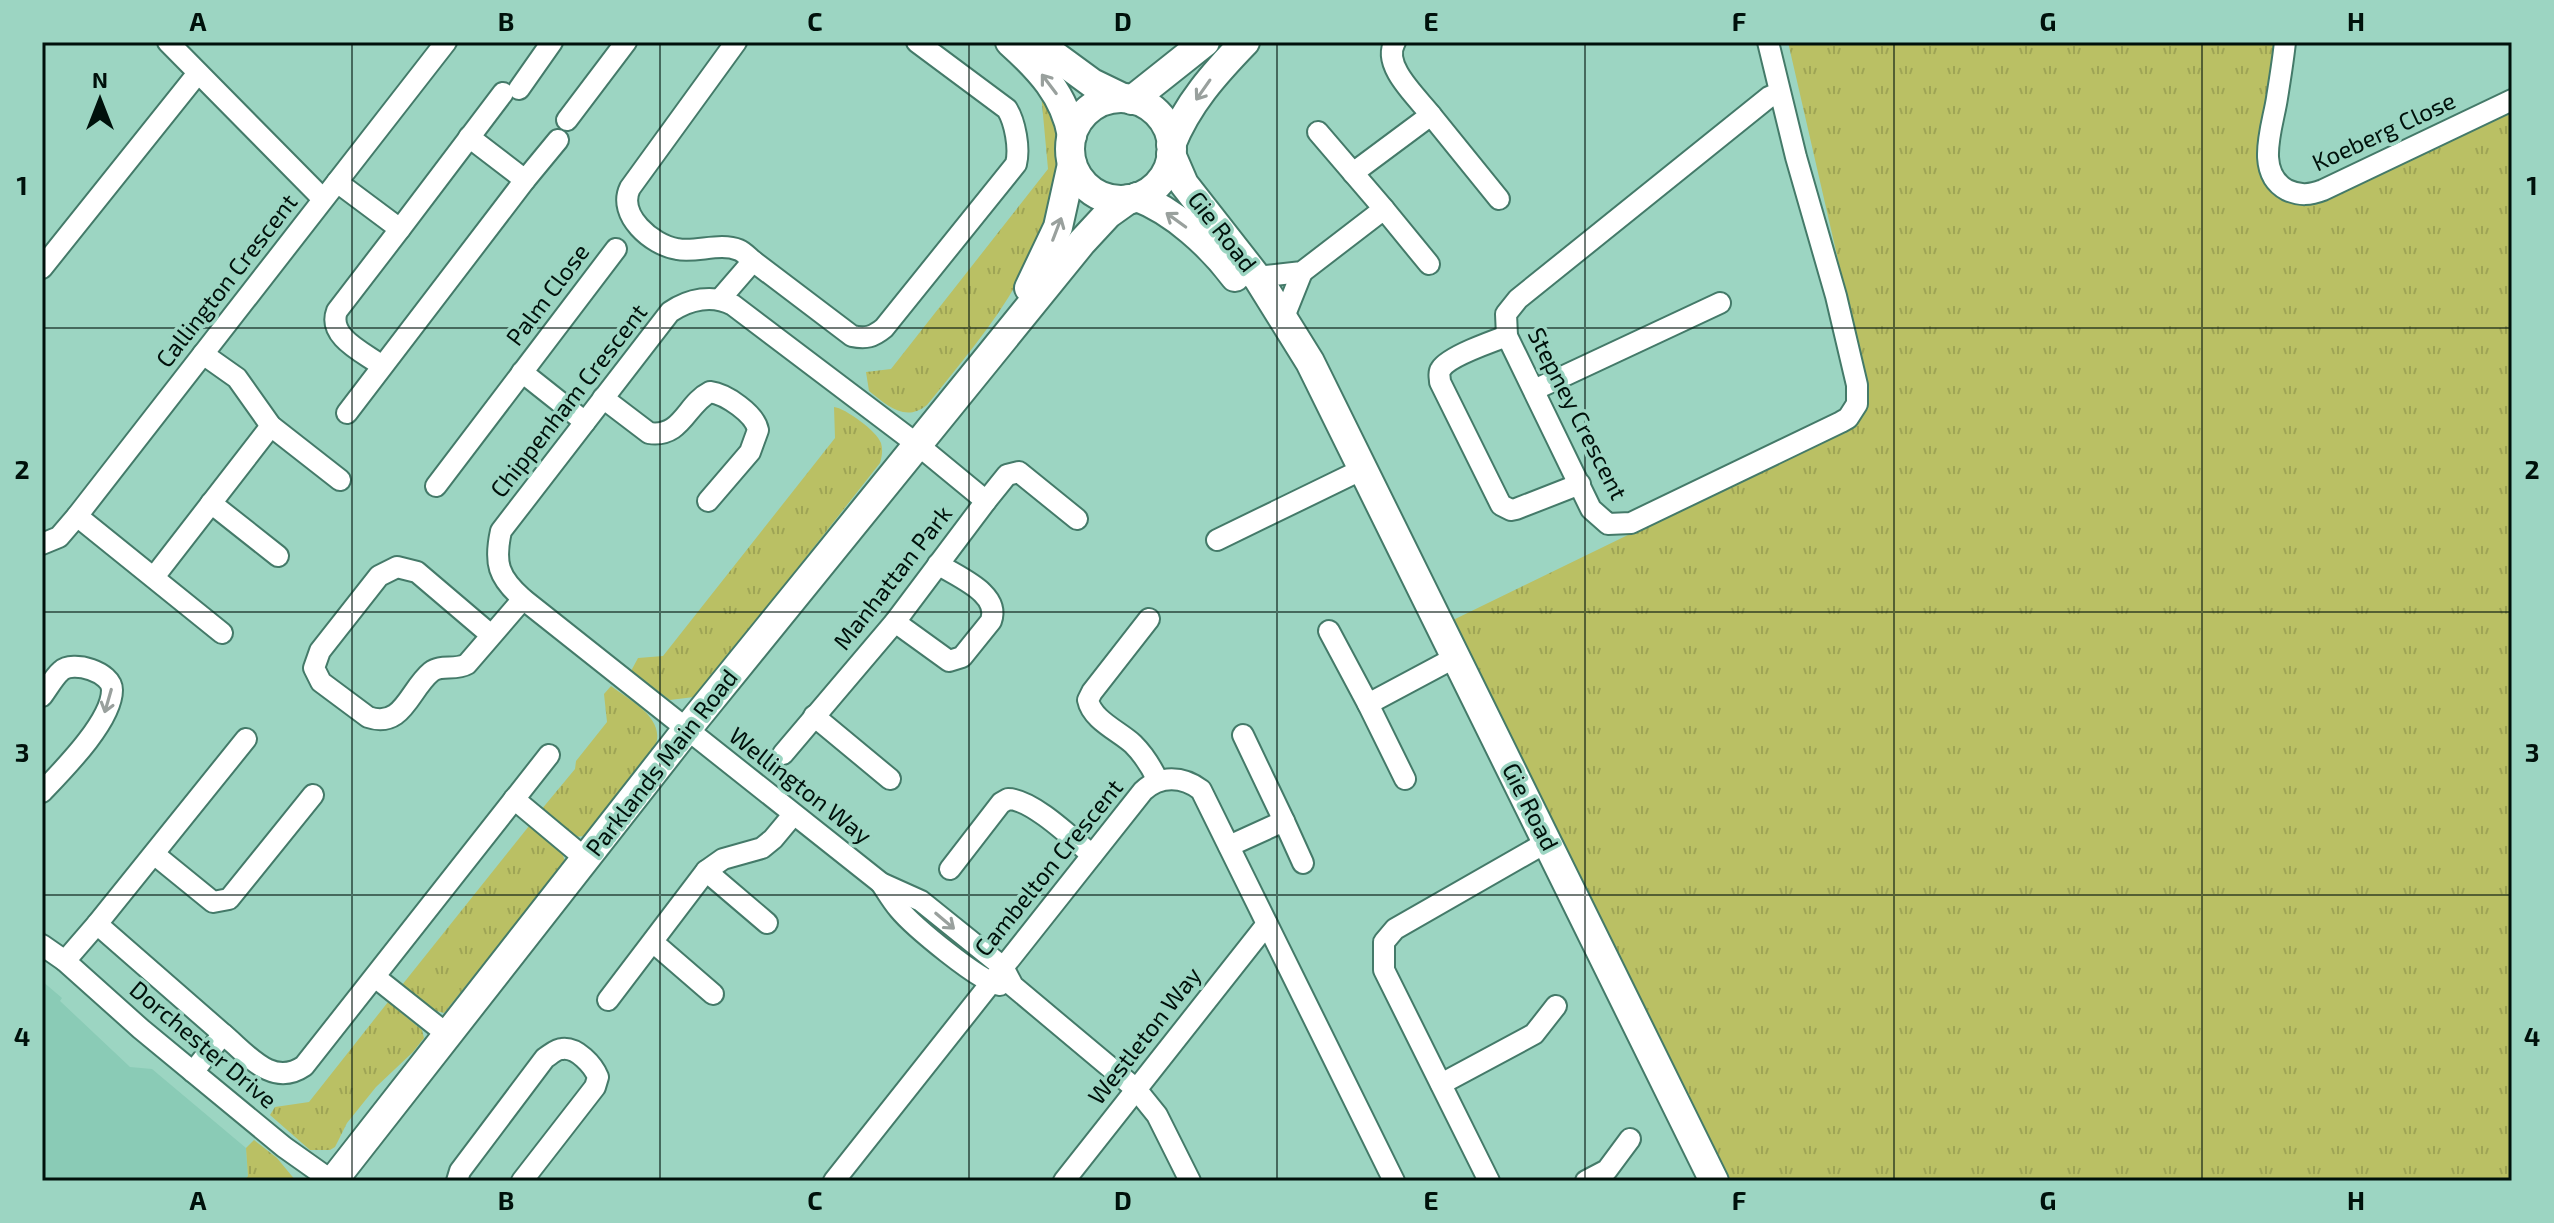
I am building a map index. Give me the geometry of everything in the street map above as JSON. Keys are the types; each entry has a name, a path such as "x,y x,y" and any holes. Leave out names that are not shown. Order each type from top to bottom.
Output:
{"street":[{"path":"168,42 323,199"},
{"path":"382,366 337,332 334,320 337,311 469,137 552,42"},
{"path":"567,120 626,42"},
{"path":"736,42 630,188 626,202 635,222 658,242 675,249 739,250 852,336 865,339 875,335 893,317 1016,164 1018,155 1011,115 1007,109 917,42"},
{"path":"1010,42 1056,91 1064,106 1077,174 1091,190 1111,198 1133,198 1161,180 1180,121 1213,75 1245,42"},
{"path":"1036,42 1092,83 1147,106 1160,117 1169,132 1171,149"},
{"path":"1072,150 1079,119 1094,106 1104,101 1128,99 1159,81 1205,42"},
{"path":"1395,42 1391,49 1392,64 1499,199"},
{"path":"1768,42 1780,92"},
{"name":"Koeberg Close","path":"2285,42 2268,159 2276,181 2282,187 2300,194 2310,195 2323,190 2512,100"},
{"name":"Callington Crescent","path":"42,544 59,537 77,516 337,182 435,46"},
{"path":"42,268 198,73"},
{"name":"Stepney Crescent","path":"1780,92 1857,385 1858,398 1853,412 1841,422 1631,523 1616,526 1601,520 1591,509 1507,336 1506,314 1518,299 1769,97 1780,92"},
{"path":"1353,173 1431,115"},
{"path":"1318,132 1429,264"},
{"path":"469,137 525,180"},
{"path":"347,413 558,140"},
{"name":"Gie Road","path":"1171,149 1184,184 1257,277 1310,362 1714,1181"},
{"name":"Parklands Main Road","path":"996,348 1003,328 1048,253 1063,214 1072,150"},
{"path":"337,182 400,229"},
{"name":"Parklands Main Road","path":"332,1181 687,729 996,348 1091,232 1133,198"},
{"name":"Gie Road","path":"1133,198 1154,204 1193,233 1227,266 1345,434"},
{"path":"1284,317 1302,272 1384,209"},
{"name":"Palm Close","path":"436,486 616,249"},
{"path":"753,261 721,298 918,445"},
{"path":"1257,277 1302,272"},
{"name":"Chippenham Crescent","path":"687,729 523,599 510,587 496,559 501,531 670,312 701,299 721,298"},
{"path":"1534,390 1720,303"},
{"path":"1507,336 1444,365 1439,373 1440,382 1505,508 1520,508 1580,484"},
{"path":"203,354 237,378 271,426 340,480"},
{"name":"Palm Close","path":"522,372 585,422"},
{"path":"603,398 649,433 656,434 677,426 702,396 710,392 727,398 755,421 758,430 750,452 708,501"},
{"path":"154,577 271,426"},
{"name":"Manhattan Park","path":"783,754 895,622 986,501 918,445"},
{"path":"1217,540 1363,469"},
{"path":"986,501 1007,475 1019,472 1077,519"},
{"path":"211,503 278,556"},
{"path":"77,516 222,633"},
{"path":"895,622 949,661 962,657 991,621 992,602 938,564"},
{"path":"491,635 417,572 397,567 379,576 320,651 314,668 321,682 361,712 368,717 384,720 402,709 432,671 467,664 523,599"},
{"path":"1149,619 1088,700 1094,712 1133,744 1151,766 1158,781"},
{"path":"1329,631 1405,779"},
{"path":"1368,704 1456,657"},
{"path":"42,696 61,671 71,666 83,667 103,676 112,690 101,720 66,767 42,792"},
{"path":"814,716 890,779"},
{"name":"Wellington Way","path":"687,729 881,883 921,901 1003,967"},
{"path":"1243,735 1303,863"},
{"path":"65,961 246,739"},
{"path":"97,924 270,1072 292,1073 304,1066 549,755"},
{"name":"Cambelton Crescent","path":"834,1181 1143,791 1158,781 1179,779 1198,787 1394,1181"},
{"path":"154,854 213,902 229,899 313,795"},
{"path":"514,799 586,859"},
{"path":"950,869 1001,803 1008,799 1019,801 1046,818 1092,855"},
{"path":"608,1000 706,871 723,859 762,848 793,815"},
{"path":"1229,846 1284,821"},
{"path":"1489,1181 1384,970 1384,942 1395,929 1496,872 1550,848"},
{"path":"706,871 767,923"},
{"name":"Wellington Way","path":"881,883 900,911 990,984"},
{"name":"Westleton Way","path":"1064,1181 1267,924"},
{"path":"654,943 713,994"},
{"name":"Dorchester Drive","path":"42,945 65,961 284,1147 332,1181"},
{"path":"1003,967 1013,986 1136,1089 1157,1115 1190,1181"},
{"path":"375,977 448,1035"},
{"path":"990,984 1013,986"},
{"path":"1441,1084 1534,1034 1556,1006"},
{"path":"193,1072 223,1034"},
{"path":"457,1181 460,1171 545,1058 560,1049 567,1049 588,1061 595,1070 598,1077 595,1087 522,1181"},
{"path":"1586,1181 1607,1170 1630,1139"}],"shaded area":[{"path":"42,981 130,1067 152,1069 246,1148 248,1176 244,1181 42,1181"}],"green space":[{"path":"1788,42 2278,42 2258,162 2260,173 2271,191 2278,198 2296,204 2318,201 2512,113 2512,1181 1721,1181 1451,621 1852,426 1867,401 1867,386"},
{"path":"1041,93 1054,119 1057,158 1049,204 1026,267 991,323 927,405 911,412 896,410 869,391 866,372 891,369 1048,169"},
{"path":"834,407 845,411 874,432 882,448 880,463 704,687 694,697 670,700 631,671 638,658 663,656 835,438"},
{"path":"611,686 638,705 653,721 657,740 653,751 585,836 574,837 541,810 575,769 576,761 607,722 604,694"},
{"path":"529,826 562,852 565,862 444,1013 433,1010 402,985"},
{"path":"388,1002 422,1030 424,1038 376,1087 347,1123 335,1147 310,1150 270,1115 275,1107 309,1102"},
{"path":"254,1140 277,1158 296,1181 244,1181 248,1176 246,1148"}]}
